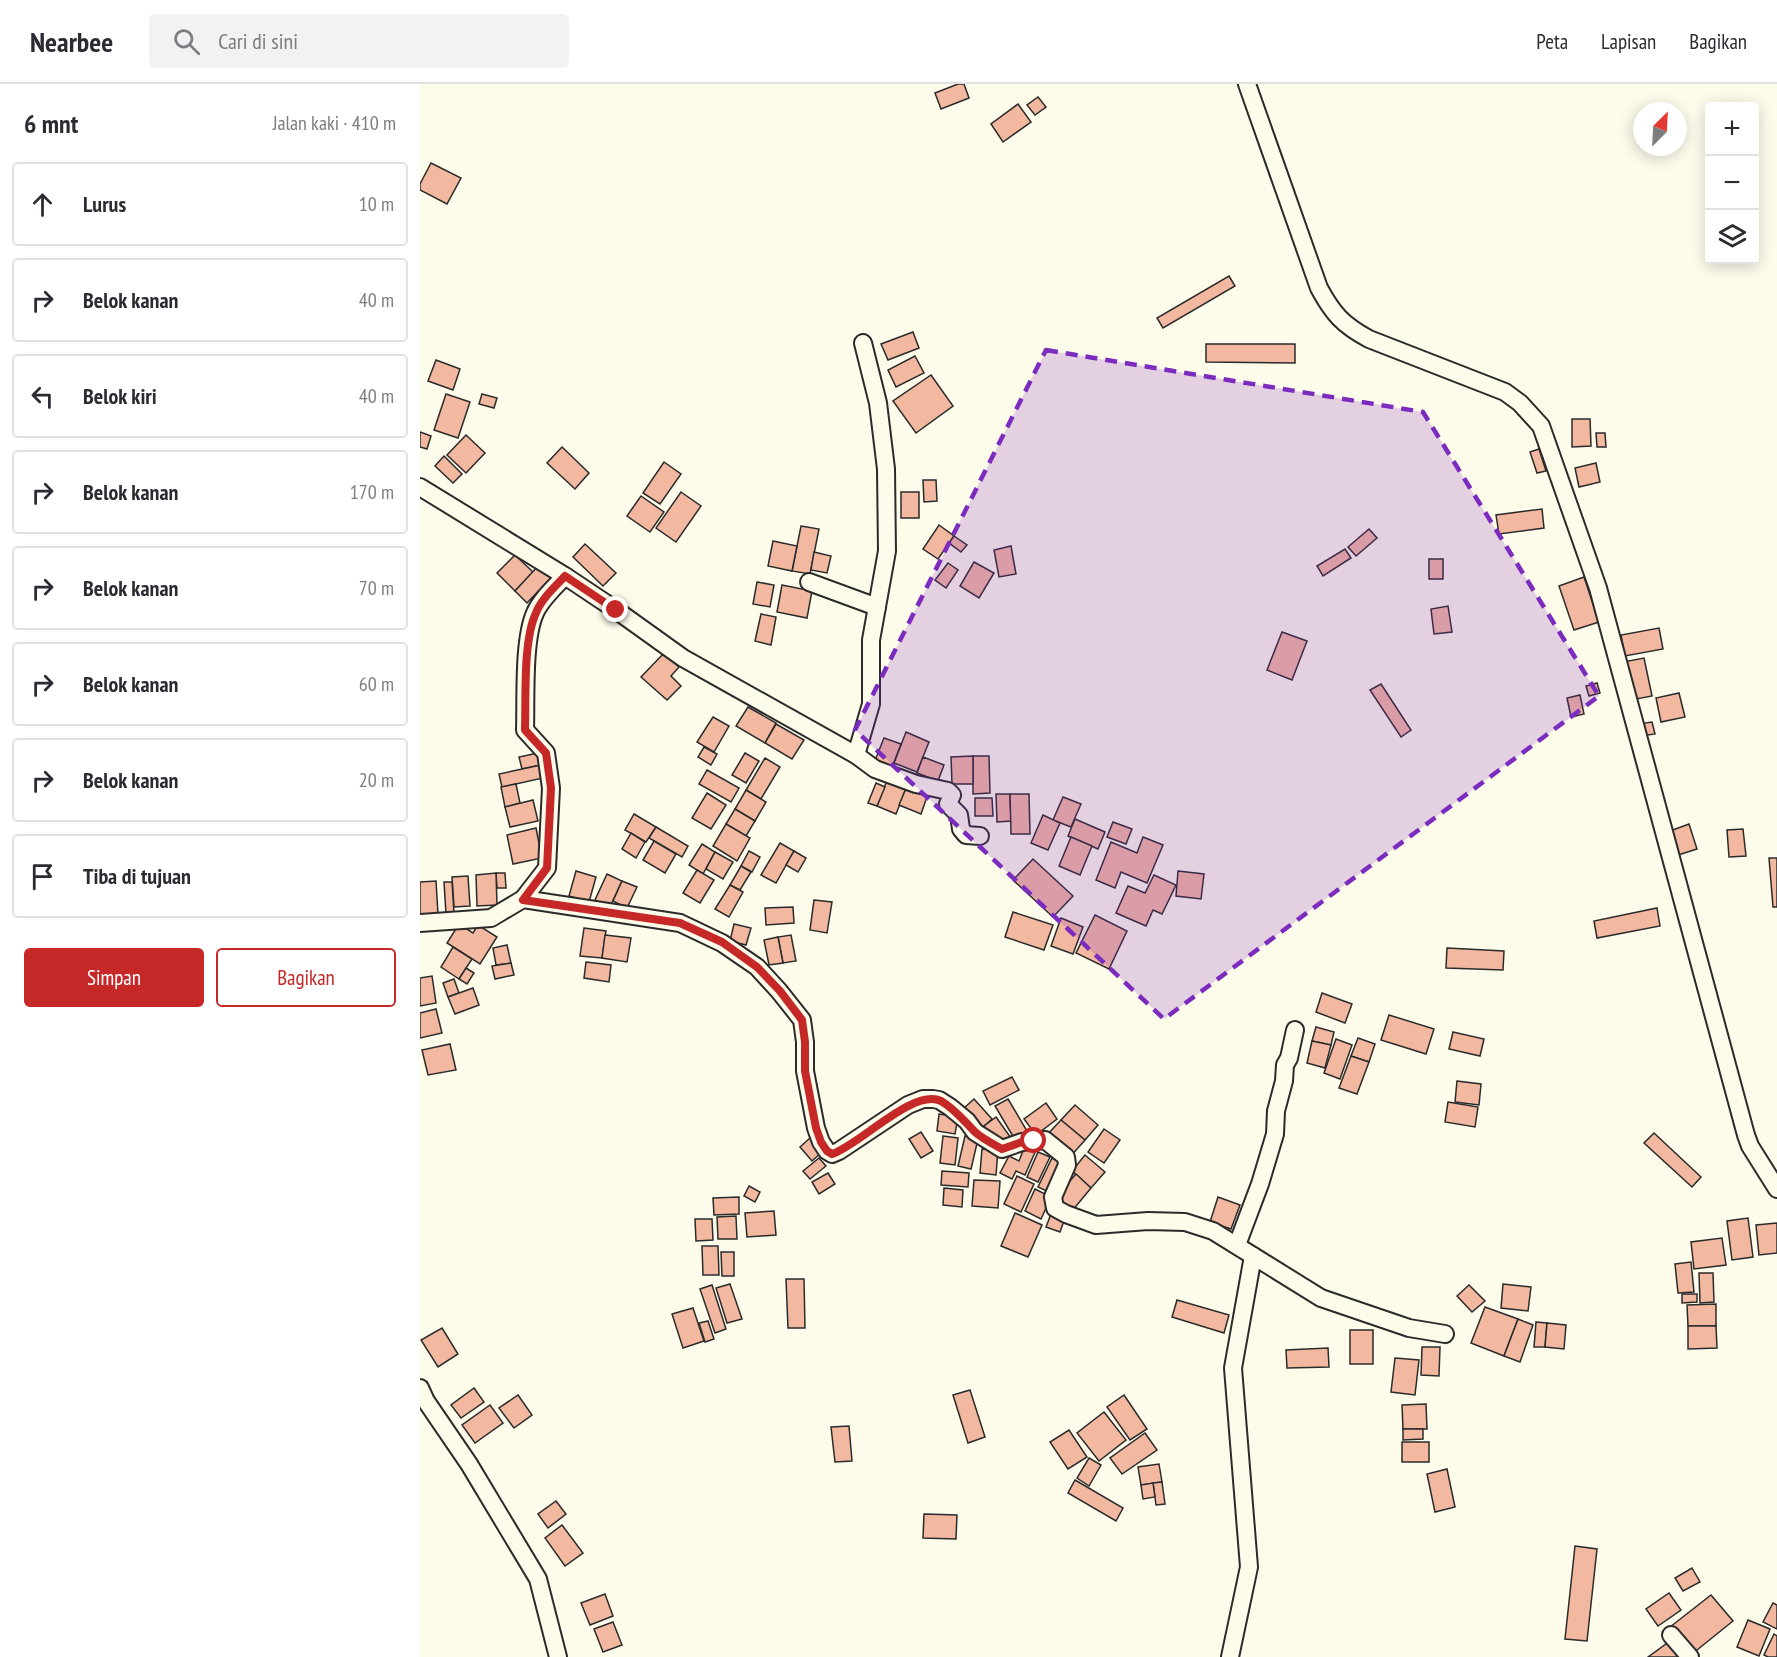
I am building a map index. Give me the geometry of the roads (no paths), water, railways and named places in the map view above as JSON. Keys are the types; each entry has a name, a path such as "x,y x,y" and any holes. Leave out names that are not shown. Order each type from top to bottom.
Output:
{"street":[{"path":"1246,84 1319,288 1337,317 1350,329 1369,339 1505,392 1520,403 1541,426 1598,588 1746,1135 1777,1189"},
{"path":"856,755 871,704 871,640 886,551 885,469 878,403 863,343"},
{"path":"420,487 565,576 682,658 856,755 875,769 916,784 948,791 951,795 948,804 959,815 961,829 966,835 980,836"},
{"path":"420,923 491,918 523,900 547,868 551,788 546,753 525,730 526,682 530,633 536,612 565,576"},
{"path":"809,582 877,607"},
{"path":"523,900 680,923 722,942 757,967 780,991 802,1020 805,1071 816,1128 821,1142 832,1154 848,1146 908,1105 923,1099 939,1100 967,1121 975,1132 1002,1149 1022,1142 1045,1140 1066,1157 1067,1165 1053,1197 1055,1208 1066,1214 1096,1225 1148,1221 1185,1222 1213,1231 1321,1298 1409,1328 1445,1334"},
{"path":"1237,1245 1260,1184 1275,1134 1275,1111 1295,1030"},
{"path":"1230,1657 1249,1567 1233,1368 1253,1256"},
{"path":"420,1388 426,1401 475,1473 538,1579 558,1657"},
{"path":"1671,1635 1690,1657"}]}
